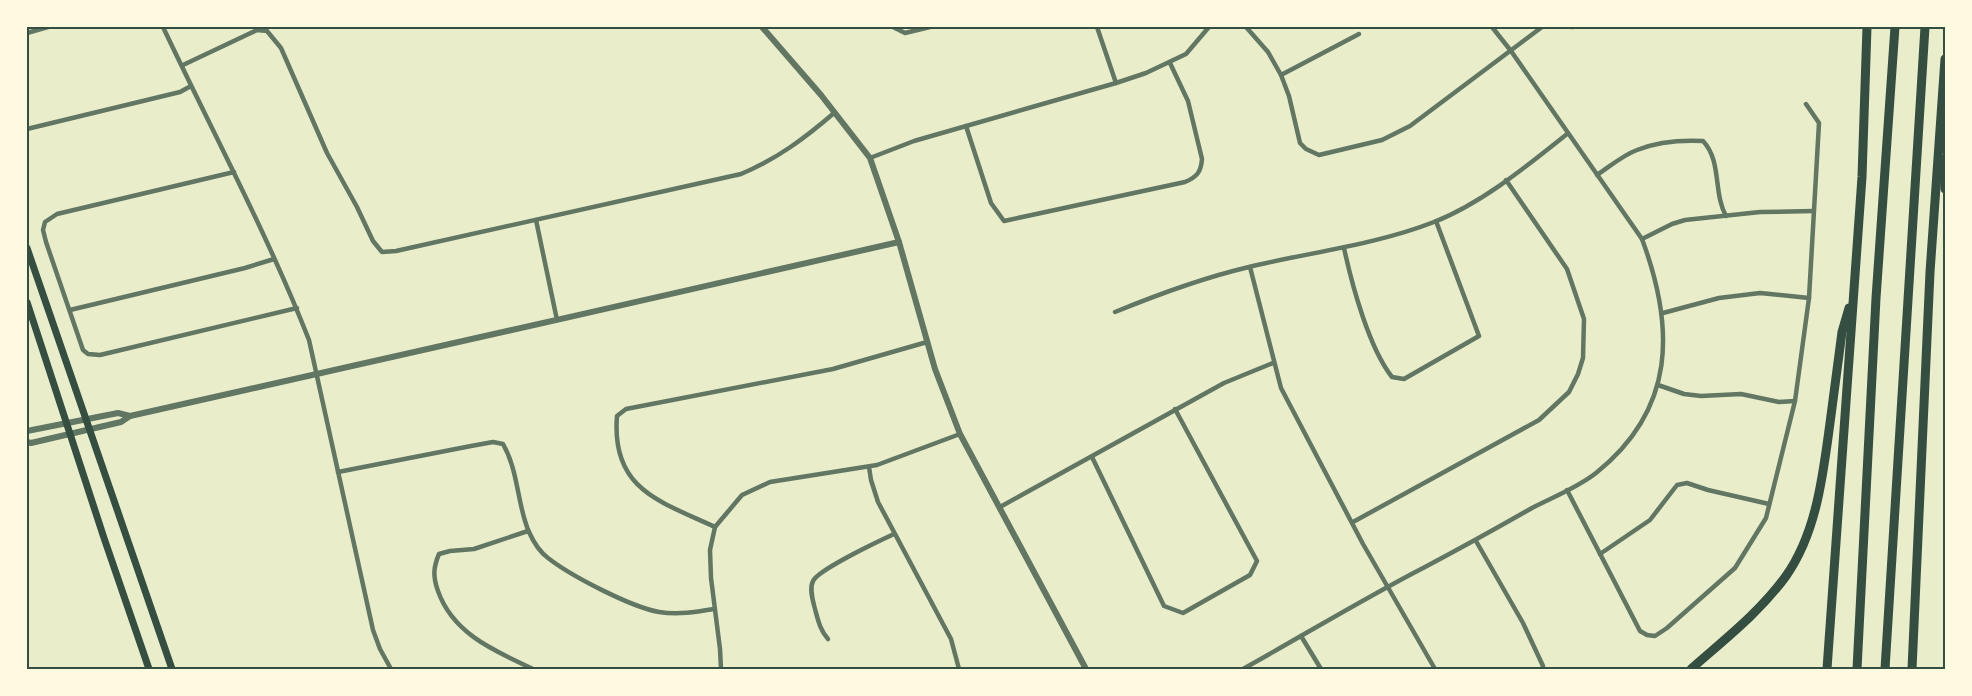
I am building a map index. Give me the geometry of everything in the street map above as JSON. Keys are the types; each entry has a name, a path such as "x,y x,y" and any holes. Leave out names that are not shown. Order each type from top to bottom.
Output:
{"highway":[{"path":"1827,669 1862,177 1867,27"},
{"path":"1857,669 1876,298 1895,27"},
{"path":"1885,669 1925,27"},
{"path":"1912,669 1930,272 1945,60"},
{"path":"1941,117 1945,189"},
{"path":"1691,669 1761,607 1787,574 1800,552 1821,487 1842,332 1854,292"}],"main road":[{"path":"27,248 172,669"},
{"path":"27,302 149,669"}],"street":[{"path":"27,33 48,27"},
{"path":"163,27 234,172 297,308 309,340 373,630 390,669"},
{"path":"762,27 870,158 899,242 927,342 960,434 1086,669"},
{"path":"893,27 905,33 930,27"},
{"path":"1097,27 1116,83"},
{"path":"870,158 914,141 1116,83 1170,63 1186,54 1209,27"},
{"path":"1246,27 1268,52 1281,75 1289,96 1300,142 1306,149 1319,154 1382,140 1410,126 1542,27"},
{"path":"1243,669 1388,586 1476,541 1594,474 1617,454 1646,414 1658,385 1664,348 1663,313 1654,274 1642,240 1492,27"},
{"path":"183,65 257,30 267,31 280,48 327,153 373,241 382,252 396,251 741,174 787,152 834,113"},
{"path":"1281,75 1359,34"},
{"path":"966,126 991,203 1004,221 1185,182 1196,177 1202,167 1202,159 1188,101 1170,63"},
{"path":"27,129 180,92 191,86"},
{"path":"1567,490 1640,631 1655,636 1735,568 1766,518 1795,401 1809,298 1819,123 1806,104"},
{"path":"1115,312 1164,292 1250,267 1344,248 1436,221 1506,180 1567,134"},
{"path":"1596,175 1635,150 1688,140 1703,141 1710,148 1721,207 1726,216"},
{"path":"234,172 57,214 45,222 43,231 46,242 84,350 88,354 100,355 297,308"},
{"path":"1353,522 1539,420 1569,392 1578,374 1583,358 1584,319 1568,269 1506,180"},
{"path":"1642,240 1672,224 1685,220 1760,212 1814,211"},
{"path":"536,220 558,321"},
{"path":"1344,248 1356,297 1383,366 1392,377 1404,379 1479,336 1436,221"},
{"path":"27,442 31,443 121,422 130,416 316,373 558,321 899,242"},
{"path":"70,310 274,259"},
{"path":"1250,267 1281,388 1363,544 1435,669"},
{"path":"1663,313 1719,298 1760,293 1809,298"},
{"path":"715,527 648,495 633,481 621,464 615,432 617,416 626,408 833,369 927,342"},
{"path":"1000,507 1224,383 1273,363"},
{"path":"1658,385 1684,394 1701,396 1741,394 1779,402 1795,401"},
{"path":"1092,457 1164,606 1183,613 1231,586 1250,574 1257,561 1175,409"},
{"path":"27,431 118,413 130,416"},
{"path":"721,669 710,550 715,527 742,495 770,482 869,467 960,434"},
{"path":"338,472 493,442 503,444 513,468 528,531 546,557 603,590 633,604 658,612 679,614 714,609"},
{"path":"869,467 878,502 951,639 959,669"},
{"path":"1600,554 1650,520 1677,485 1687,483 1769,504"},
{"path":"528,531 474,549 439,554 435,563 434,578 442,602 454,620 468,633 484,645 533,669"},
{"path":"828,639 819,622 811,589 813,581 826,569 894,534"},
{"path":"1476,541 1523,623 1543,666 1542,669"},
{"path":"1301,636 1321,669"}]}
